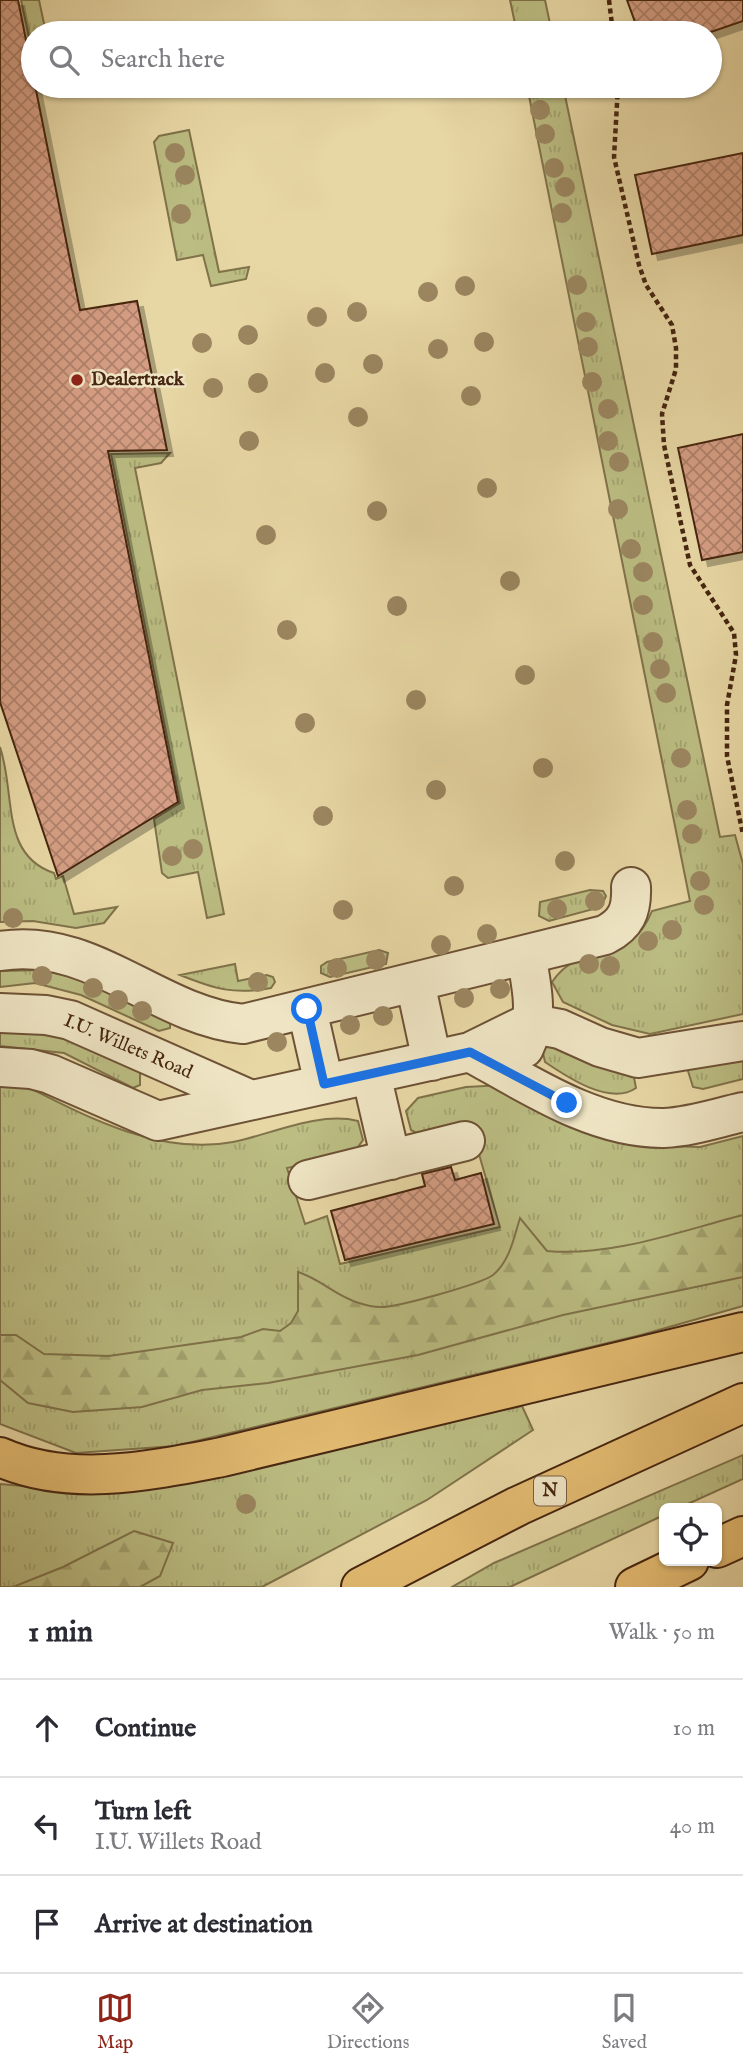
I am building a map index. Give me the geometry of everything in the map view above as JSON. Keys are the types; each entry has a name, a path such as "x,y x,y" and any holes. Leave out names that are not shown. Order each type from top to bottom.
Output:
{"highway":[{"path":"0,1457 32,1469 57,1473 86,1475 156,1469 222,1457 743,1332"},
{"name":"N","path":"361,1587 530,1500 743,1403"},
{"path":"722,1546 743,1536"},
{"path":"635,1587 679,1566"}],"street":[{"path":"0,951 28,949 74,956 213,1019 243,1024 526,955 614,930 629,914 631,887"},
{"path":"511,1074 533,1024 533,993 526,955"},
{"path":"415,982 432,1061"},
{"path":"307,1009 324,1084"},
{"name":"I.U. Willets Road","path":"0,1013 46,1014 70,1020 251,1100"},
{"path":"158,1121 213,1019"},
{"path":"0,1067 32,1069 50,1074 158,1121 470,1052 521,1027 533,1024 560,1029 600,1047 638,1058 743,1041"},
{"path":"470,1052 596,1115 642,1126 679,1126 743,1112"},
{"path":"371,1074 391,1160"},
{"path":"308,1180 465,1140"}],"path":[{"path":"609,0 612,21"},
{"path":"617,98 614,132 617,171 646,285 671,325 676,348 676,369 662,414 664,444 684,538 690,565 734,633 736,655 727,705 727,756 743,835"}],"green space":[{"path":"21,0 39,0 43,21 25,21"},
{"path":"510,0 545,0 549,21 514,21"},
{"path":"529,98 566,98 720,837 735,835 743,864 743,1014 650,1034 612,1025 563,1002 552,982 565,968 578,960 619,947 631,940 642,929 652,911 690,901"},
{"path":"189,130 219,272 249,267 246,279 211,286 203,255 177,260 154,142 159,136"},
{"path":"170,453 161,463 135,468 224,914 207,918 198,872 168,878 162,873 154,819 180,803 111,454"},
{"path":"0,747 17,838 25,852 37,864 54,873 56,879 63,876 74,914 117,907 104,923 76,928 33,921 0,922"},
{"path":"590,890 603,891 606,896 601,907 549,921 539,916 540,902"},
{"path":"379,950 388,953 386,964 330,977 321,973 321,966 327,962"},
{"path":"235,964 238,981 267,975 273,977 275,982 271,988 235,991 180,975"},
{"path":"43,970 87,981 170,1021 170,1028 159,1031 81,995 35,983 0,987 0,971"},
{"path":"0,1030 71,1037 140,1069 140,1085 133,1088 64,1053 0,1046"},
{"path":"554,1042 633,1072 636,1088 626,1093 614,1094 577,1082 545,1062 545,1045"},
{"path":"743,1053 743,1079 703,1089 693,1087 688,1071 692,1065"},
{"path":"24,1085 125,1131 178,1144 233,1142 312,1121 358,1121 363,1140 352,1155 287,1168 305,1224 327,1216 340,1264 500,1227 472,1130 424,1137 411,1130 406,1111 418,1098 466,1087 504,1085 639,1145 700,1147 743,1136 743,1306 641,1335 175,1446 76,1453 0,1424 0,1086"},
{"path":"743,1215 743,1277 563,1315 418,1355 268,1383 202,1390 142,1407 73,1412 28,1403 0,1380 0,1335 16,1335 44,1354 109,1356 241,1337 263,1329 280,1331 291,1323 298,1311 298,1272 350,1300 375,1307 402,1304 456,1289 485,1279 499,1269 511,1248 520,1218 547,1251 572,1252 646,1241"},
{"path":"522,1406 533,1430 427,1500 262,1587 0,1587 0,1484 100,1493"},
{"path":"743,1455 743,1479 690,1503 659,1503 659,1517 510,1587 452,1587 494,1563"},
{"path":"134,1531 173,1543 160,1576 140,1587 13,1587 63,1567"}],"building":[{"name":"Dealertrack","path":"0,0 18,0 22,21 21,98 38,98 80,310 137,301 167,450 108,451 178,802 58,876 0,702"},
{"path":"627,0 743,0 743,21 722,28 722,21 635,21"},
{"path":"743,153 743,235 652,254 635,175"},
{"path":"743,434 743,552 702,560 678,448"},
{"path":"451,1167 455,1180 481,1173 494,1224 345,1260 331,1211 425,1186 422,1174"}],"place":[{"name":"Dealertrack","path":"77,380"}],"route":[{"path":"307,1009 324,1084 470,1052 567,1103"}]}
